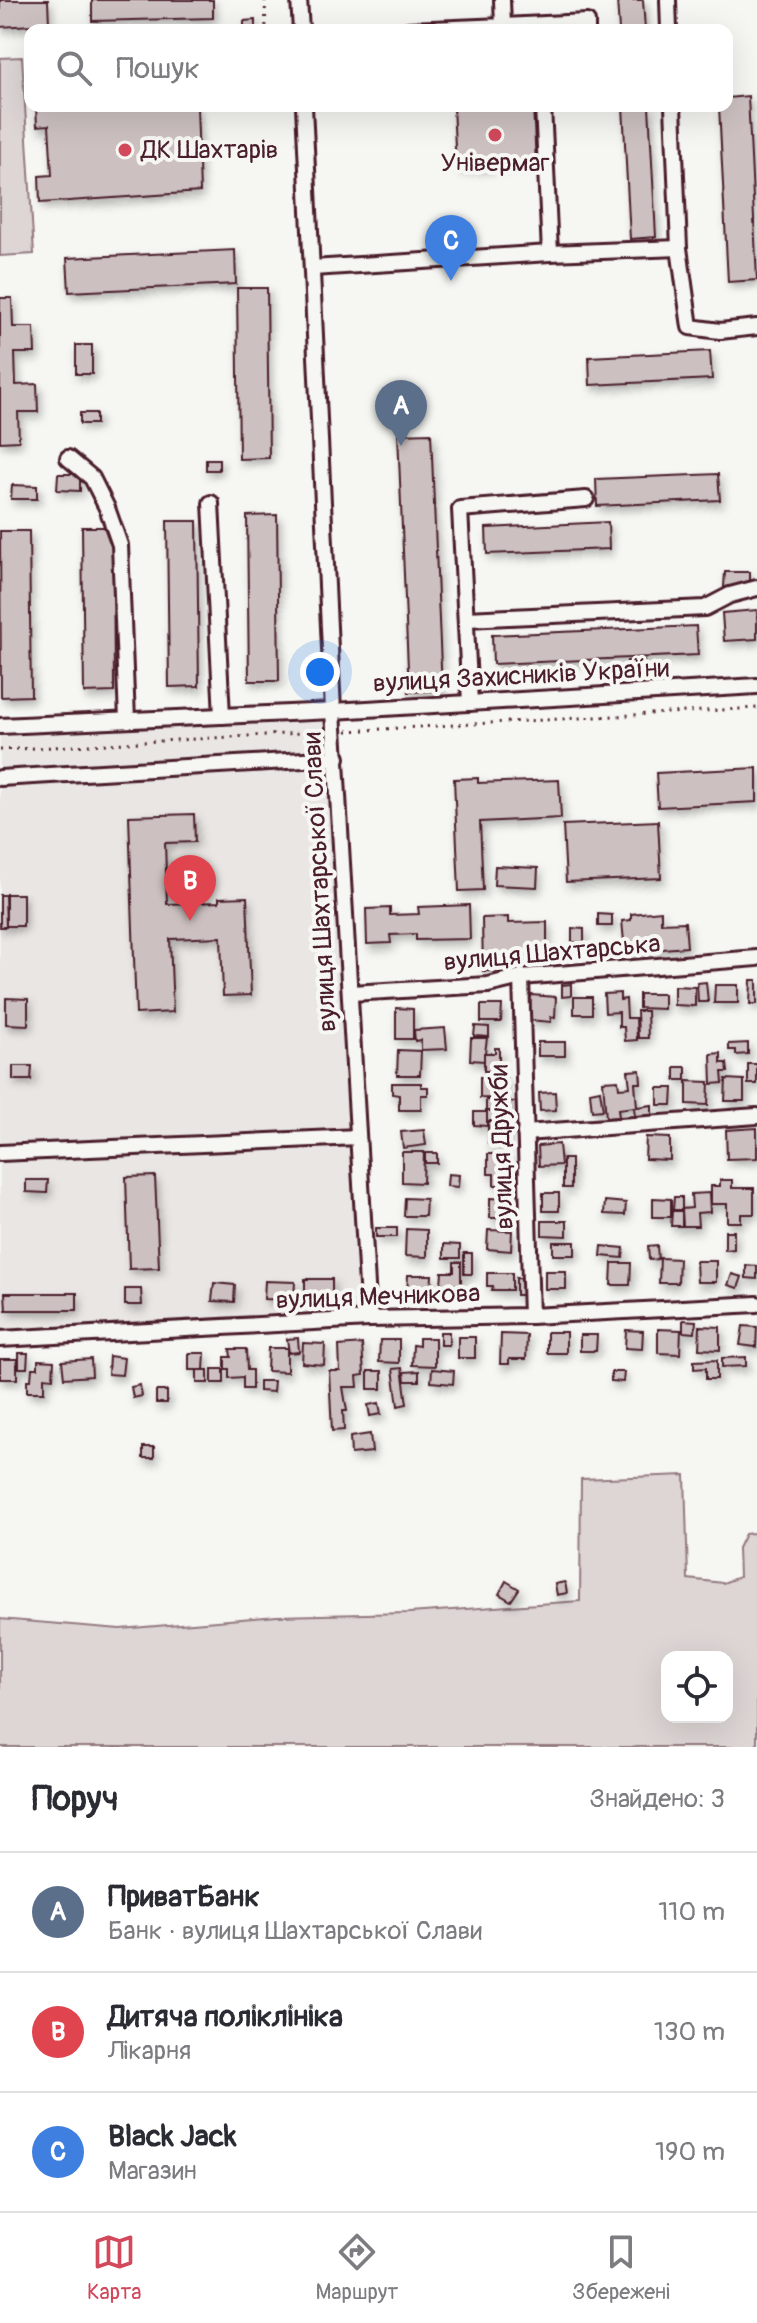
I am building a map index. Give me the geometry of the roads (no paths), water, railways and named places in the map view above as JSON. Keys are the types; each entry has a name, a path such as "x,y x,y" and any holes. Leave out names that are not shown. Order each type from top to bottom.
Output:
{"street":[{"path":"299,0 301,24"},
{"path":"502,0 503,24"},
{"path":"668,0 669,24"},
{"path":"568,24 587,24"},
{"name":"вулиця Шахтарської Слави","path":"304,112 333,711 369,1319"},
{"path":"543,112 550,253"},
{"path":"673,112 679,248 690,327 720,331 757,327"},
{"path":"312,268 679,248"},
{"path":"68,458 92,478 120,545 127,720"},
{"path":"470,703 460,509 586,499"},
{"path":"211,503 222,716"},
{"path":"467,619 705,608 730,595 757,588"},
{"name":"вулиця Захисників України","path":"0,726 333,711 757,686"},
{"path":"0,778 337,758"},
{"name":"вулиця Шахтарська","path":"351,993 488,985 521,977 757,958"},
{"name":"вулиця Дружби","path":"521,977 531,1316"},
{"path":"525,1133 757,1116"},
{"path":"0,1153 358,1137"},
{"name":"вулиця Мечникова","path":"0,1339 369,1319 531,1316 757,1304"}],"place":[{"name":"Універмаг","path":"495,135"},
{"name":"ДК Шахтарів","path":"125,150"},
{"name":"Black Jack","path":"451,281"},
{"name":"ПриватБанк","path":"401,446"},
{"name":"Дитяча поліклініка","path":"190,921"}]}
